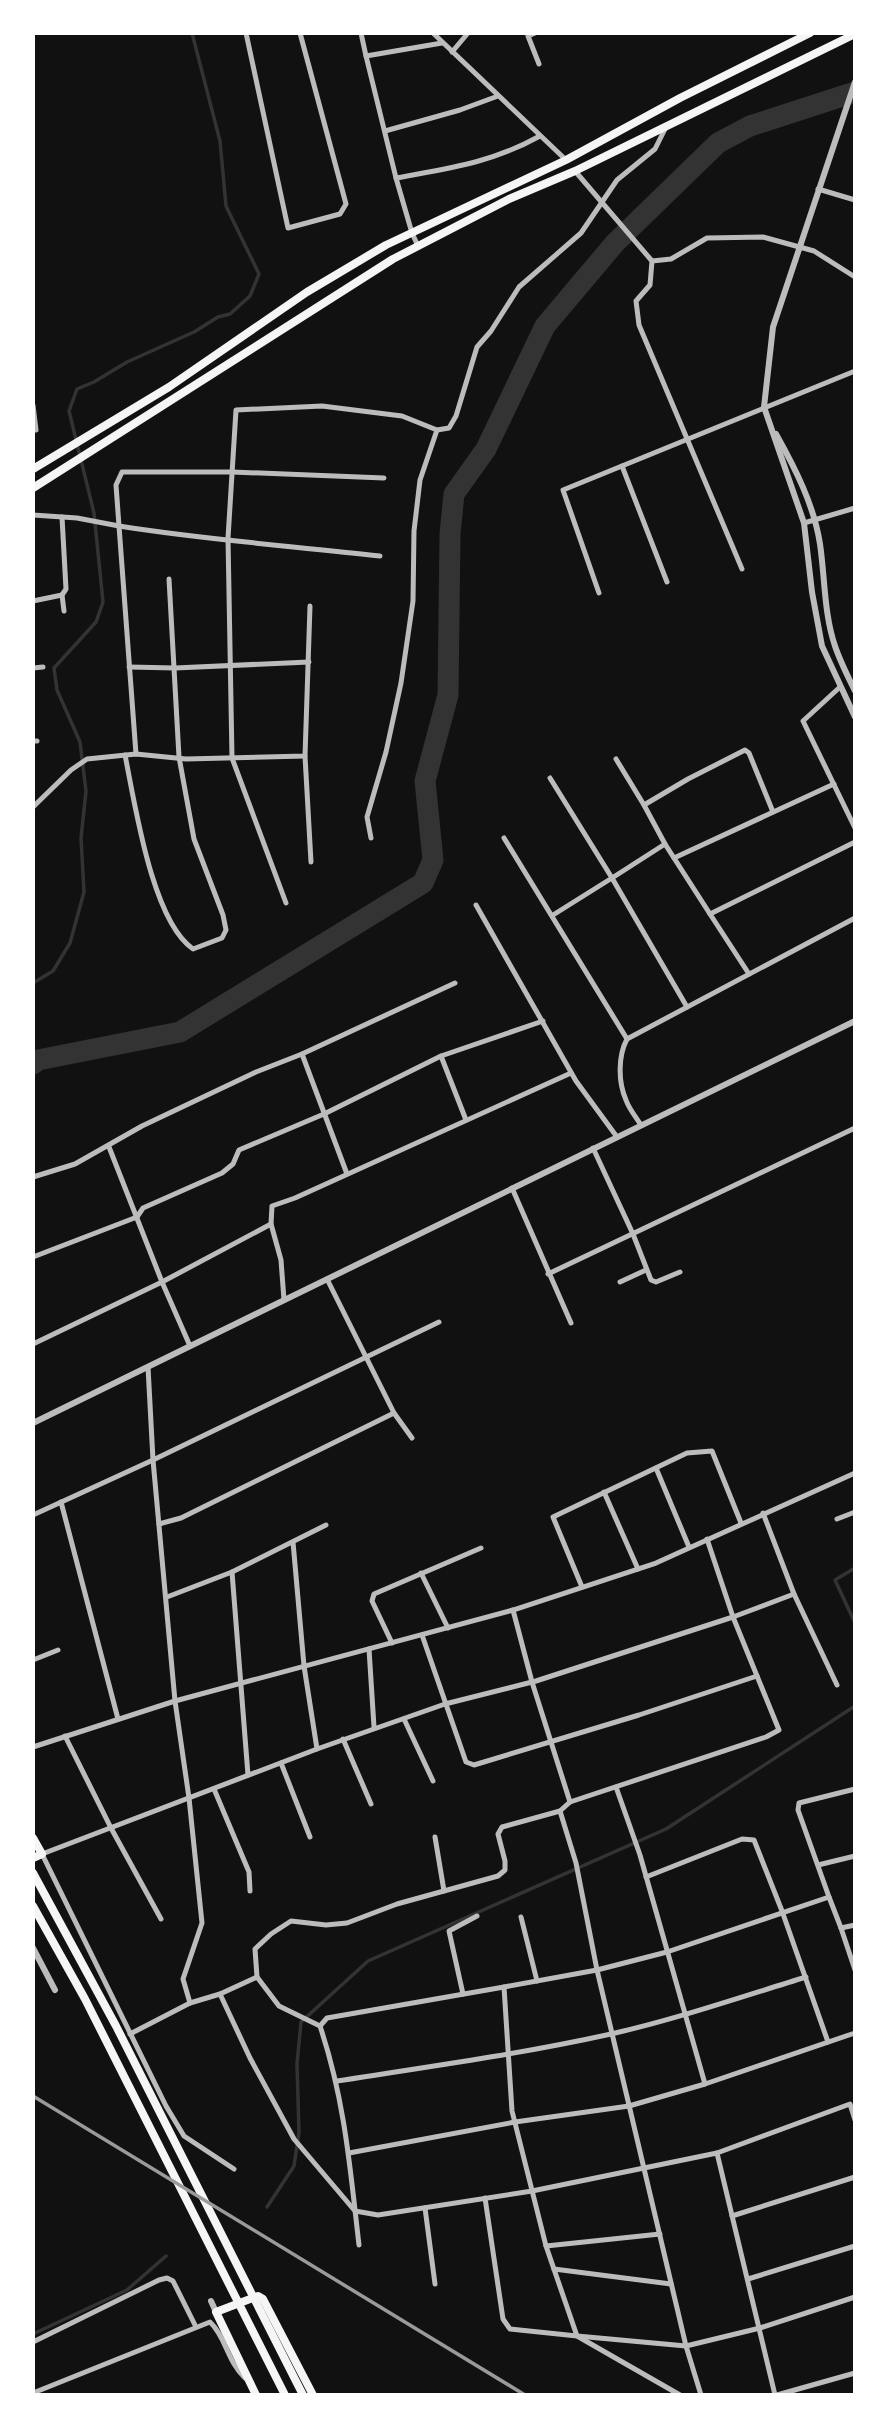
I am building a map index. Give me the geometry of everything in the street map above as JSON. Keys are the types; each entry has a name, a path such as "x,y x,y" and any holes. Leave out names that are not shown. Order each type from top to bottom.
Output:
{"main road":[{"path":"33,469 169,387 275,317 307,292 386,245 566,160 680,98 810,33"},
{"path":"33,488 393,259 509,199 575,171 853,36"},
{"path":"33,1838 38,1856"},
{"path":"33,1873 122,2038 303,2395"},
{"path":"33,1906 85,1998 285,2395"},
{"path":"256,2395 216,2312 258,2296 264,2299 313,2395"}],"street":[{"path":"247,33 288,228 340,214 345,204 300,33"},
{"path":"361,33 396,178 418,246"},
{"path":"433,33 566,160"},
{"path":"452,52 468,33"},
{"path":"788,33 791,43"},
{"path":"530,34 539,64"},
{"path":"366,56 442,43"},
{"path":"855,82 773,327 764,407 795,469 814,520 820,544 824,590 834,645 855,691"},
{"path":"385,131 460,110 498,96"},
{"path":"286,903 232,758 228,538 236,410 322,406 402,416 437,430 449,428 456,416 477,347 491,331 519,288 580,233 617,180 655,149 667,124"},
{"path":"396,178 466,166 504,153 540,136"},
{"path":"575,171 652,261 650,285 636,301 639,325 742,569"},
{"path":"818,189 855,200"},
{"path":"652,261 671,259 707,238 763,237 814,251 855,276"},
{"path":"599,593 563,490 855,371"},
{"path":"33,405 36,430 33,430"},
{"path":"771,423 804,523 822,646 855,717"},
{"path":"371,838 367,817 386,752 401,683 413,601 414,531 420,480 437,430"},
{"path":"622,466 667,582"},
{"path":"136,754 116,485 122,472 232,472 384,478"},
{"path":"804,523 855,508"},
{"path":"33,515 78,518 172,534 380,556"},
{"path":"62,517 66,589 62,595 64,611"},
{"path":"125,755 143,842 157,891 170,920 184,943 193,949 222,938 226,930 223,915 194,839 179,757 169,579"},
{"path":"33,601 62,595"},
{"path":"310,606 306,756 311,862"},
{"path":"129,667 175,668 309,662"},
{"path":"33,668 43,667"},
{"path":"840,687 803,721 855,828"},
{"path":"644,805 745,750 749,753 773,812"},
{"path":"33,807 71,770 87,759 136,754 186,759 306,756"},
{"path":"616,759 665,844 749,974"},
{"path":"550,778 687,1007"},
{"path":"674,858 834,785"},
{"path":"504,838 627,1039"},
{"path":"710,914 855,842"},
{"path":"553,915 665,844"},
{"path":"477,905 571,1073 617,1137"},
{"path":"641,1125 626,1101 621,1078 621,1050 627,1039 855,918"},
{"path":"33,1177 75,1164 142,1126 455,983"},
{"path":"33,1257 138,1217 142,1208 222,1173 233,1164 239,1150 324,1114 441,1056 543,1021"},
{"path":"33,1423 855,1021"},
{"path":"302,1055 347,1174"},
{"path":"441,1056 466,1120"},
{"path":"284,1300 281,1259 271,1224 272,1206 571,1073"},
{"path":"548,1275 855,1128"},
{"path":"109,1147 190,1346"},
{"path":"593,1148 634,1234 651,1280 656,1282 680,1272"},
{"path":"512,1188 571,1323"},
{"path":"33,1344 162,1282 271,1224"},
{"path":"620,1282 646,1270"},
{"path":"327,1279 394,1413 412,1438"},
{"path":"33,1515 439,1322"},
{"path":"148,1367 153,1460 175,1701 189,1798 202,1923 183,1979 190,2003"},
{"path":"159,1524 181,1518 394,1413"},
{"path":"582,1587 553,1517 687,1453 712,1451 741,1524"},
{"path":"656,1468 689,1547"},
{"path":"33,1747 175,1701 513,1610 638,1569 855,1472"},
{"path":"604,1492 638,1569"},
{"path":"61,1502 118,1719"},
{"path":"837,1519 855,1512"},
{"path":"763,1513 794,1594 837,1685"},
{"path":"167,1597 232,1572 327,1525"},
{"path":"359,2245 349,2153 337,2081 320,2026 279,2006 257,1977 255,1949 291,1921 326,1925 347,1923 397,1905 498,1876 505,1870 498,1834 502,1827 560,1811 570,1802 766,1737 779,1730 733,1617 707,1539"},
{"path":"293,1542 304,1666 317,1749"},
{"path":"393,1643 372,1601 374,1594 481,1548"},
{"path":"232,1572 248,1775"},
{"path":"421,1573 448,1628"},
{"path":"234,2169 184,2136 38,1856 374,1727 445,1704 532,1682 733,1617 794,1594"},
{"path":"513,1610 532,1682 570,1802"},
{"path":"422,1635 466,1762 474,1765 757,1676"},
{"path":"369,1649 374,1727"},
{"path":"33,1660 58,1650"},
{"path":"404,1719 433,1781"},
{"path":"65,1736 161,1919"},
{"path":"343,1739 371,1804"},
{"path":"281,1763 310,1837"},
{"path":"616,1787 640,1855 705,2084"},
{"path":"214,1789 249,1872 250,1891"},
{"path":"855,1789 799,1803 798,1810 855,1970"},
{"path":"560,1811 576,1863 612,2034 686,2346 701,2395"},
{"path":"435,1837 444,1891"},
{"path":"646,1877 742,1839 754,1840 828,2042"},
{"path":"818,1865 855,1856"},
{"path":"320,2026 327,2018 597,1970 667,1952 829,1897"},
{"path":"463,1994 449,1931 477,1916"},
{"path":"521,1917 537,1981"},
{"path":"841,1928 855,1925"},
{"path":"33,1948 55,1990"},
{"path":"130,2034 190,2003 220,1994 257,1977"},
{"path":"337,2081 508,2055 612,2034 685,2015 806,1977"},
{"path":"504,1987 515,2122 546,2246 577,2336 680,2395"},
{"path":"220,1994 250,2058 294,2139 355,2211 379,2215 532,2191 716,2153 850,2104 855,2120"},
{"path":"349,2153 515,2122 629,2106 705,2084 855,2033"},
{"path":"716,2153 776,2395 855,2373"},
{"path":"732,2216 855,2177"},
{"path":"485,2198 503,2319 510,2329 686,2346 760,2328 855,2297"},
{"path":"425,2208 435,2284"},
{"path":"546,2246 660,2234"},
{"path":"748,2279 855,2246"},
{"path":"554,2269 671,2284"},
{"path":"33,2342 167,2278 173,2281 196,2327"},
{"path":"211,2301 216,2312"},
{"path":"33,2393 210,2322 213,2323 234,2368 250,2382"}],"waterway":[{"path":"33,983 53,971 70,943 84,892 81,838 86,791 80,742 57,690 54,668 96,622 103,602 94,513 69,411 77,389 127,362 194,332 218,317 230,314 250,296 259,274 226,206 220,141 192,33"},
{"path":"33,1064 38,1060 180,1032 423,883 433,860 425,781 448,695 450,534 454,494 486,449 545,326 615,243 718,143 750,126 855,92"},
{"path":"855,1568 835,1580 855,1623"},
{"path":"267,2207 294,2166 299,2132 297,2064 301,2022 368,1961 666,1829 855,1706"},
{"path":"33,2334 127,2290 166,2256"}],"railway":[{"path":"33,2096 525,2395"}]}
